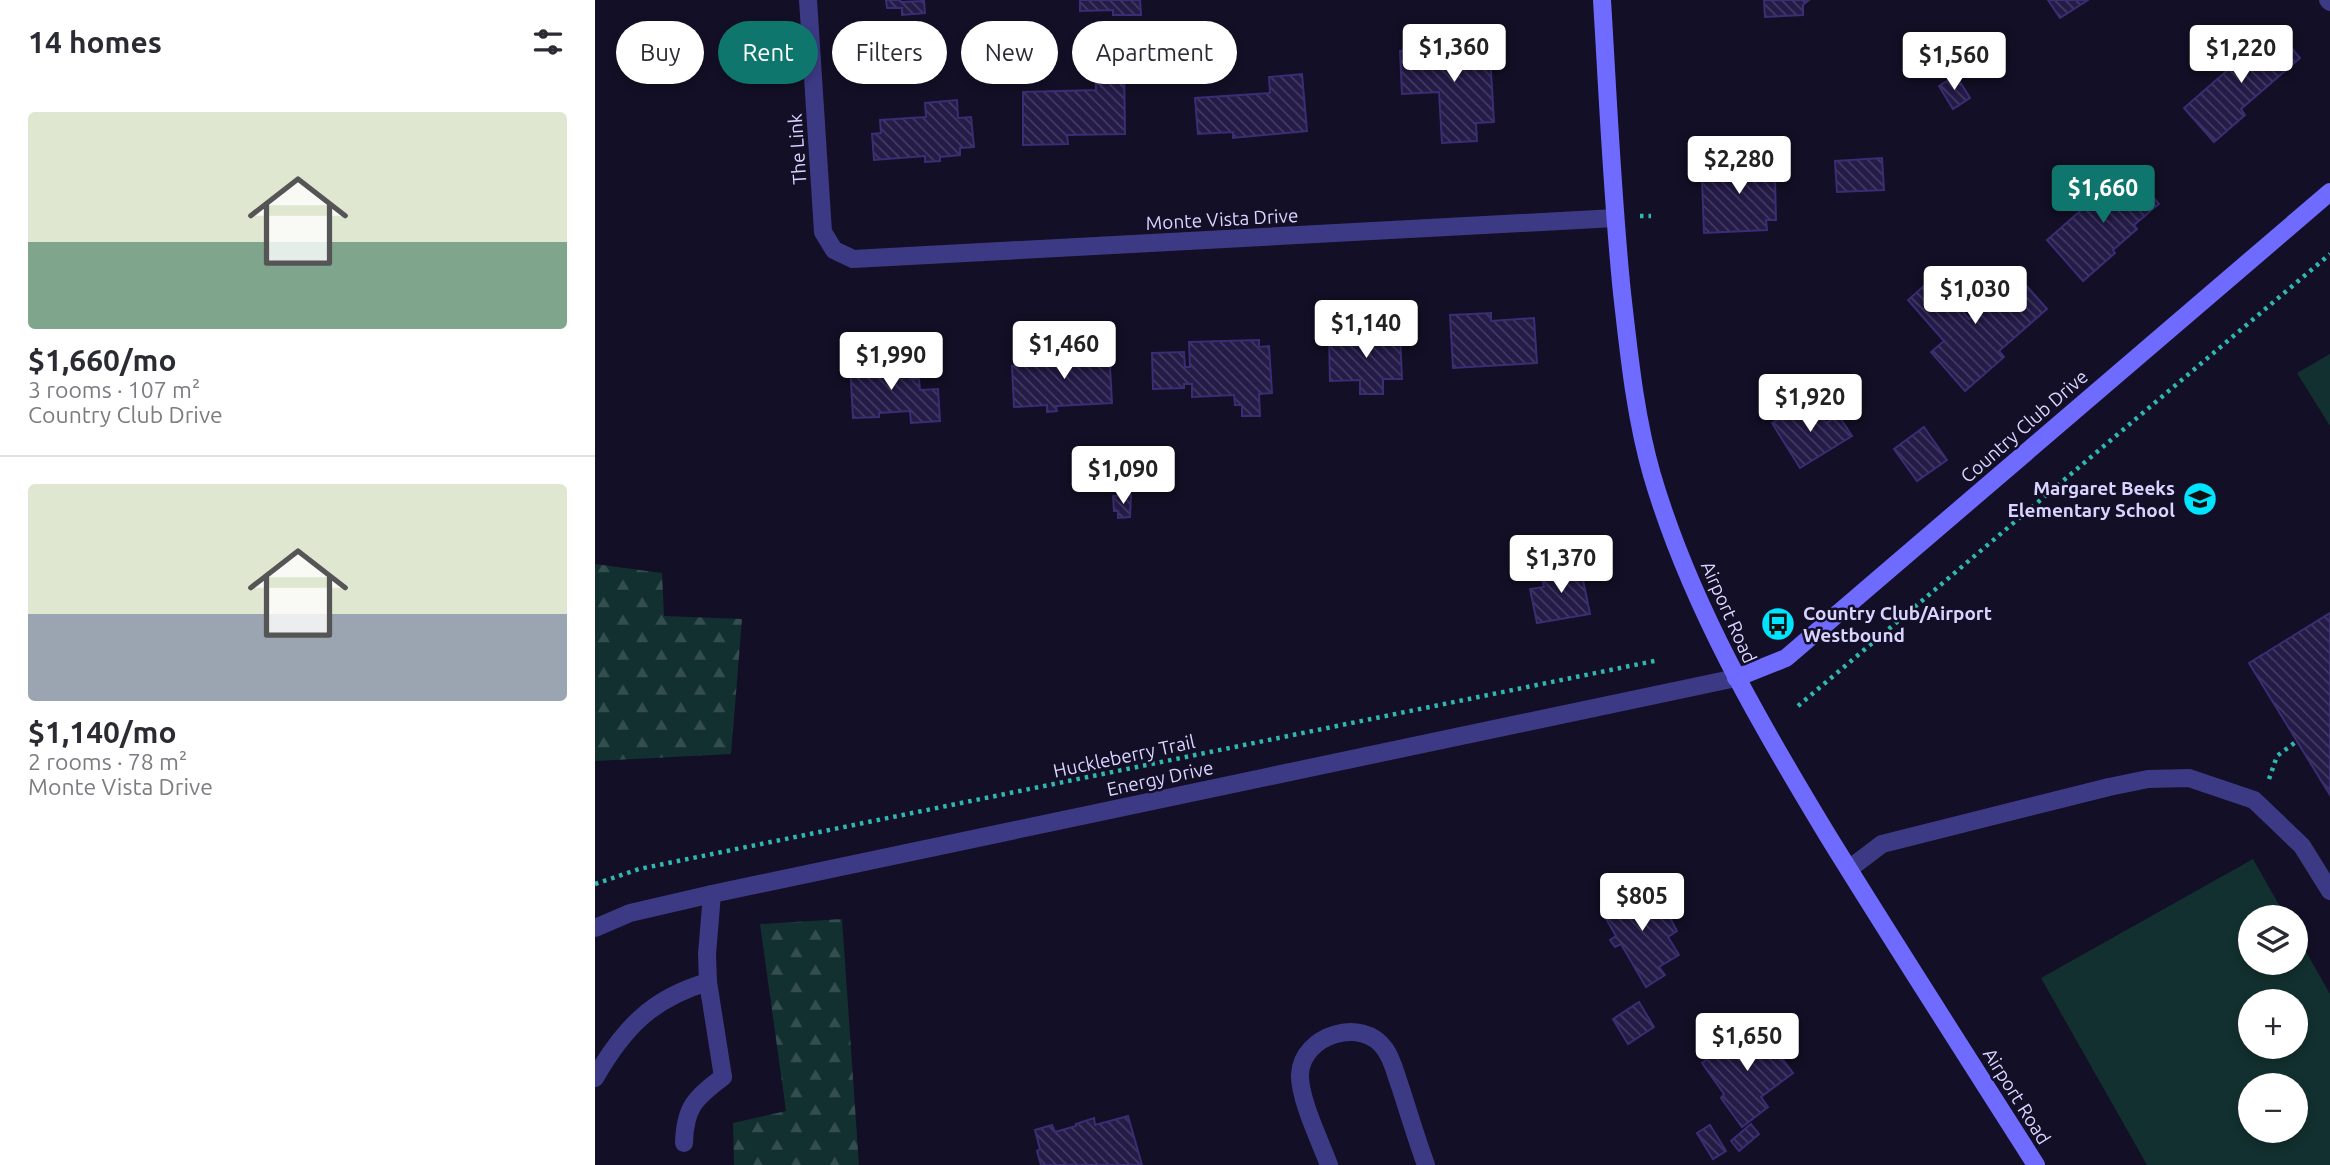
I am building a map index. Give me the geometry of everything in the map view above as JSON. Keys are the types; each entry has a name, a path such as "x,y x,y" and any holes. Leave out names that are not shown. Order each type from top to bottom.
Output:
{"street":[{"name":"The Link","path":"808,0 823,232 834,250"},
{"name":"Airport Road","path":"1602,0 1615,218 1631,379 1652,474 1679,552 1736,678 1768,737 2036,1165"},
{"name":"Country Club Drive","path":"1736,678 1786,658 2330,192"},
{"name":"Monte Vista Drive","path":"834,250 844,256 863,260 1615,218"},
{"name":"Energy Drive","path":"595,928 630,913 712,894 1736,678"},
{"path":"1849,869 1882,844 2109,787 2148,779 2189,778 2254,800 2302,846 2330,891"},
{"path":"684,1143 685,1123 690,1109 698,1096 723,1077 708,982 707,954 712,894"},
{"path":"595,1079 612,1047 636,1021 660,1002 708,982"},
{"path":"1329,1165 1304,1097 1301,1085 1302,1063 1307,1053 1319,1042 1331,1035 1351,1032 1369,1035 1384,1048 1393,1066 1426,1165"}],"path":[{"path":"1798,706 2330,254"},
{"name":"Huckleberry Trail","path":"595,884 639,869 1660,660"},
{"path":"2269,779 2277,756 2297,741"}],"green space":[{"path":"2330,354 2330,426 2297,373"},
{"path":"595,564 662,573 664,616 742,619 731,754 595,761"},
{"path":"2253,859 2279,905 2238,905 2238,975 2308,975 2308,955 2330,994 2330,1165 2147,1165 2041,978"},
{"path":"842,919 859,1165 734,1165 733,1123 786,1111 760,924"}],"building":[{"path":"886,0 924,1 925,13 902,15 902,8 887,8"},
{"path":"1080,0 1140,0 1141,15 1113,15 1113,10 1080,11"},
{"path":"1764,0 1809,0 1803,5 1803,15 1765,17"},
{"path":"2048,0 2088,0 2060,18"},
{"path":"2275,29 2300,58 2241,109 2245,115 2214,142 2184,108"},
{"path":"1489,38 1494,122 1476,123 1477,141 1442,143 1439,92 1402,94 1400,51 1439,49 1438,41"},
{"path":"1302,74 1307,131 1233,138 1233,132 1198,134 1195,98 1270,93 1269,77"},
{"path":"1956,75 1970,98 1953,109 1939,86"},
{"path":"1096,84 1124,84 1125,134 1067,135 1068,144 1023,145 1023,92 1096,90"},
{"path":"957,100 958,118 971,117 974,147 960,148 960,155 940,157 940,161 925,162 925,156 874,160 872,134 881,133 880,120 926,117 925,103"},
{"path":"1763,154 1764,180 1775,180 1776,220 1766,220 1767,230 1704,233 1702,180 1717,180 1716,155"},
{"path":"1882,158 1884,190 1837,192 1835,161"},
{"path":"2128,169 2159,204 2134,225 2137,229 2113,250 2115,253 2083,281 2047,240"},
{"path":"1942,270 1961,292 1953,300 1969,319 2018,276 2047,309 1999,351 2004,357 1965,391 1931,352 1944,341 1908,300"},
{"path":"1491,313 1491,321 1534,318 1537,363 1453,368 1450,315"},
{"path":"1366,328 1378,328 1378,335 1400,335 1402,379 1383,379 1383,394 1360,394 1360,380 1330,381 1329,336 1366,335"},
{"path":"1259,340 1259,347 1269,346 1272,393 1259,394 1260,416 1242,416 1242,405 1235,405 1234,395 1192,397 1192,384 1184,384 1184,388 1153,389 1152,353 1184,352 1185,367 1190,367 1189,342"},
{"path":"1109,350 1112,403 1056,406 1057,411 1047,412 1047,405 1014,407 1012,366 1059,360 1059,353"},
{"path":"902,357 909,357 910,379 919,379 920,390 938,389 940,421 911,423 910,411 879,413 879,417 853,418 850,364 893,358 894,364 903,363"},
{"path":"1814,403 1826,423 1839,416 1852,436 1800,468 1772,423 1794,410 1796,414"},
{"path":"1924,427 1947,460 1917,481 1894,449"},
{"path":"1131,495 1130,517 1118,518 1118,511 1114,511 1113,496"},
{"path":"1580,565 1590,614 1537,623 1530,589 1544,587 1541,573"},
{"path":"2330,613 2330,795 2249,663"},
{"path":"1645,884 1677,931 1668,937 1679,955 1659,967 1665,975 1646,987 1621,944 1615,947 1610,940 1616,936 1601,910"},
{"path":"1639,1002 1654,1027 1628,1044 1613,1019"},
{"path":"1756,1024 1793,1073 1761,1097 1768,1107 1742,1127 1721,1098 1724,1094 1702,1063"},
{"path":"1128,1116 1142,1165 1041,1165 1035,1130 1052,1125 1055,1132 1094,1118 1095,1125"},
{"path":"1751,1124 1759,1134 1739,1151 1731,1141"},
{"path":"1710,1125 1726,1151 1713,1159 1697,1133"}],"place":[{"name":"Margaret Beeks Elementary School","path":"2200,499"},
{"name":"Country Club/Airport Westbound","path":"1778,624"}]}
